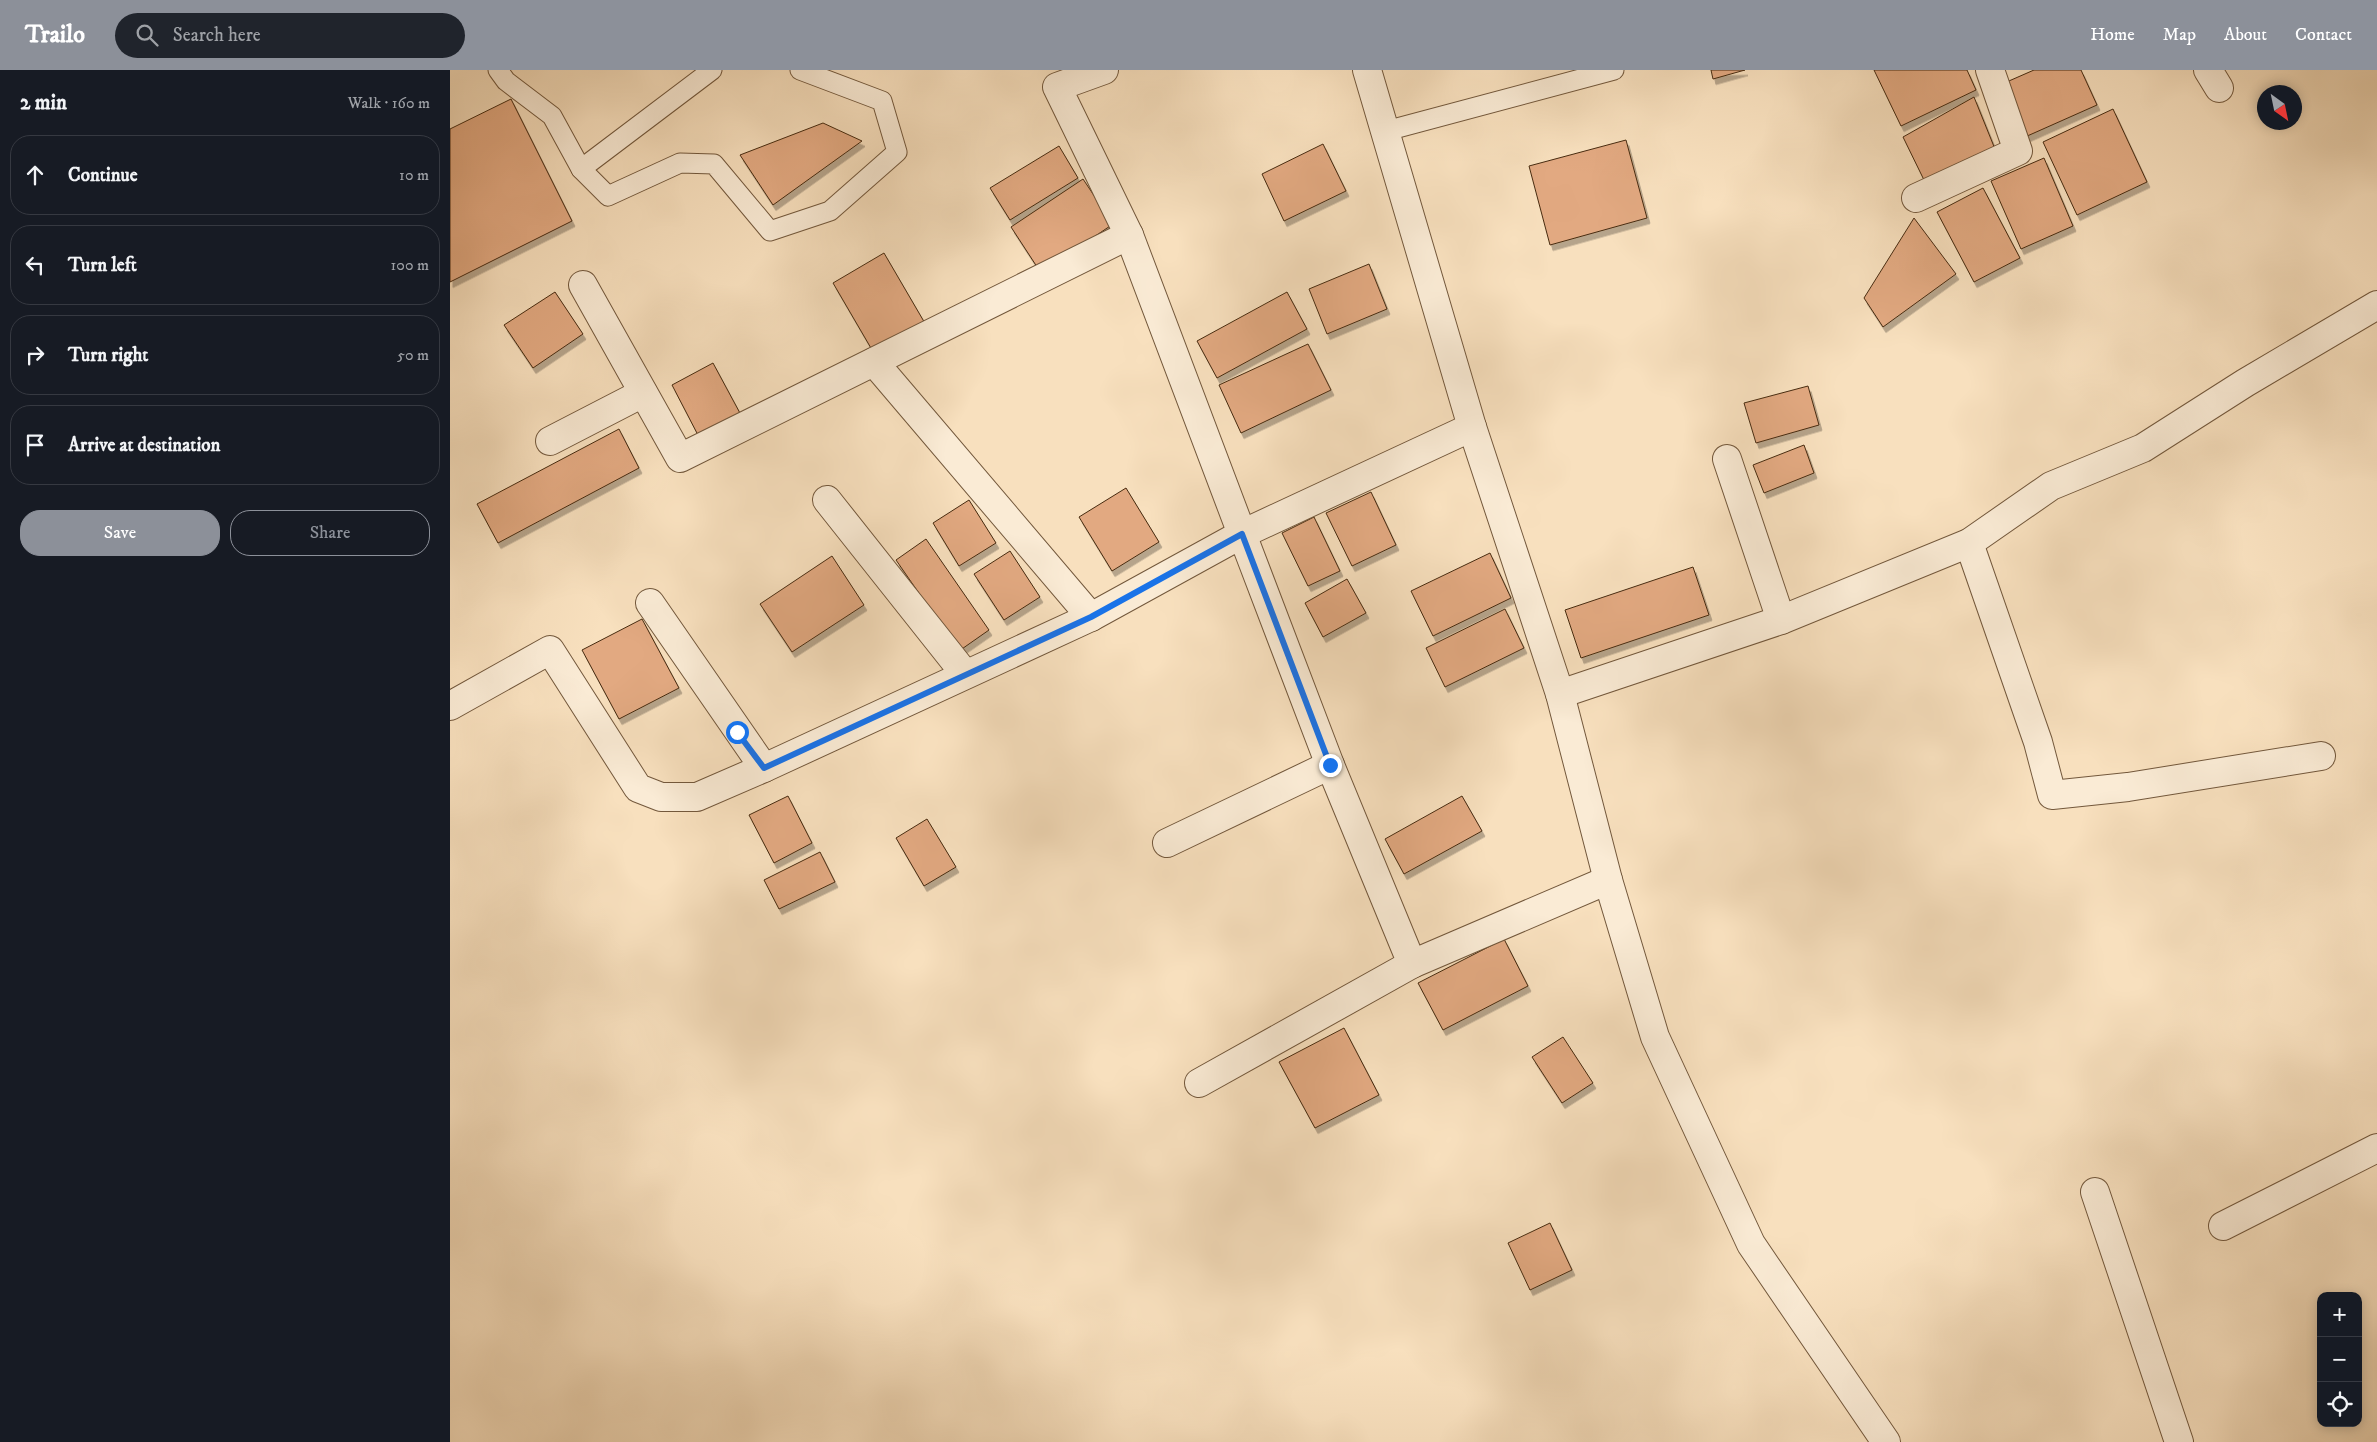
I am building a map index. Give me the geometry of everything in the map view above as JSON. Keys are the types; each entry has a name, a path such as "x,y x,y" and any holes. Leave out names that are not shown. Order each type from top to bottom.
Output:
{"street":[{"path":"1104,70 1052,79 1129,235 1330,765 1412,964"},
{"path":"1367,70 1472,427 1560,694 1608,880 1655,1037 1751,1244 1886,1442"},
{"path":"1916,198 2018,151 1990,70"},
{"path":"583,285 680,458 1129,235"},
{"path":"1560,694 1781,620 1969,543 2051,486 2143,448 2245,383 2377,305"},
{"path":"874,362 1091,617"},
{"path":"550,441 644,393"},
{"path":"450,706 550,650 638,788 662,796 697,797 1091,617 1242,534 1472,427"},
{"path":"1727,460 1781,620"},
{"path":"827,500 965,674"},
{"path":"1969,543 2038,742 2052,796 2128,787 2321,756"},
{"path":"650,603 764,768"},
{"path":"1167,843 1330,765"},
{"path":"1199,1083 1412,964 1608,880"},
{"path":"2223,1226 2377,1148"},
{"path":"2095,1192 2179,1442"}],"lane":[{"path":"498,70 506,81 552,116 581,169 608,196 680,163 714,164 770,231 830,211 897,152 882,101 800,70"},
{"path":"581,169 712,70"},
{"path":"1386,131 1614,70"}],"building":[{"path":"1711,70 1745,70 1713,79"},
{"path":"1874,70 1967,70 1976,90 1901,126"},
{"path":"2034,70 2081,70 2097,105 2025,137 2002,84"},
{"path":"1974,97 1997,154 1924,180 1903,137"},
{"path":"511,99 572,221 450,282 450,129"},
{"path":"2113,109 2147,182 2077,215 2043,142"},
{"path":"823,123 862,141 773,205 740,155"},
{"path":"1626,140 1647,218 1550,245 1529,166"},
{"path":"1323,144 1346,191 1284,221 1262,174"},
{"path":"1059,146 1078,178 1010,220 990,188"},
{"path":"2044,158 2073,226 2021,249 1991,181"},
{"path":"1083,179 1113,224 1041,273 1011,227"},
{"path":"1983,188 2020,258 1974,282 1937,212"},
{"path":"1914,218 1956,274 1883,327 1864,298"},
{"path":"884,253 926,325 875,355 833,283"},
{"path":"1369,264 1387,309 1327,334 1309,289"},
{"path":"555,292 583,334 533,368 504,325"},
{"path":"1287,292 1307,329 1217,378 1197,341"},
{"path":"1308,344 1331,390 1241,433 1219,385"},
{"path":"713,363 741,415 699,437 672,385"},
{"path":"1808,386 1819,425 1756,443 1744,403"},
{"path":"619,429 639,468 498,543 477,504"},
{"path":"1804,445 1814,473 1764,493 1753,465"},
{"path":"1126,488 1159,542 1112,571 1079,517"},
{"path":"1371,492 1396,545 1352,566 1326,513"},
{"path":"969,500 996,543 959,566 933,523"},
{"path":"1314,517 1340,571 1308,586 1282,533"},
{"path":"926,539 989,630 959,651 896,560"},
{"path":"1010,551 1040,597 1004,620 974,574"},
{"path":"1490,553 1511,598 1433,636 1411,591"},
{"path":"832,556 864,605 792,652 760,604"},
{"path":"1693,567 1709,615 1581,658 1565,610"},
{"path":"1347,579 1366,613 1323,637 1305,603"},
{"path":"1505,609 1524,648 1445,687 1426,648"},
{"path":"642,619 679,688 619,719 582,650"},
{"path":"788,796 812,843 774,863 749,815"},
{"path":"1462,796 1482,831 1404,874 1385,839"},
{"path":"927,819 956,867 924,886 896,838"},
{"path":"820,852 835,882 779,909 764,880"},
{"path":"1504,939 1528,986 1443,1030 1418,983"},
{"path":"1344,1028 1379,1095 1315,1128 1279,1062"},
{"path":"1563,1037 1593,1083 1562,1103 1532,1057"},
{"path":"1550,1223 1572,1270 1530,1290 1508,1243"}],"route":[{"path":"737,732 764,768 1091,617 1242,534 1330,765"}]}
